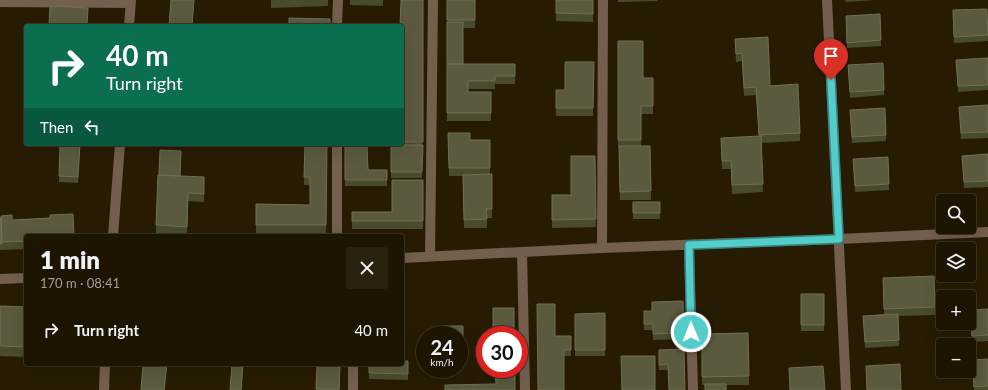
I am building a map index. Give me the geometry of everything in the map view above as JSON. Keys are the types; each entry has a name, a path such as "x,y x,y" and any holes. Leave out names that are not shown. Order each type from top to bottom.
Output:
{"street":[{"path":"338,0 338,24"},
{"path":"430,256 433,0"},
{"path":"602,248 603,0"},
{"path":"826,0 846,390"},
{"path":"0,2 131,2 129,24"},
{"path":"113,234 120,146"},
{"path":"337,146 337,234"},
{"path":"404,258 988,232"},
{"path":"689,245 693,390"},
{"path":"522,252 525,390"},
{"path":"0,279 24,278"},
{"path":"104,390 105,366"},
{"path":"353,366 353,390"}],"building":[{"path":"171,0 194,0 192,24 169,24"},
{"path":"401,0 423,0 423,142 404,142 404,24 400,24"},
{"path":"447,0 475,0 475,20 447,20"},
{"path":"556,0 593,0 593,14 556,13"},
{"path":"50,6 88,8 87,24 49,24"},
{"path":"987,9 988,35 954,37 953,10"},
{"path":"880,14 881,40 847,43 846,16"},
{"path":"289,18 330,19 330,24 289,24"},
{"path":"447,22 463,22 463,64 447,64"},
{"path":"768,37 770,86 798,84 800,133 759,135 756,87 744,88 742,53 736,54 735,39"},
{"path":"618,41 643,41 643,78 653,78 653,106 641,106 641,140 618,140"},
{"path":"988,58 988,85 958,86 956,60"},
{"path":"565,62 594,62 593,108 556,108 556,90 565,90"},
{"path":"883,63 884,90 850,92 848,65"},
{"path":"447,64 515,64 515,76 495,76 495,81 468,81 468,92 491,92 491,113 447,113"},
{"path":"988,105 988,132 961,133 959,107"},
{"path":"885,108 886,135 852,137 850,110"},
{"path":"448,133 470,133 470,140 490,140 490,168 449,168"},
{"path":"761,136 763,184 732,185 731,161 722,161 721,138"},
{"path":"423,145 422,172 391,172 391,146"},
{"path":"60,146 80,146 78,177 59,176"},
{"path":"305,146 327,146 326,225 256,225 256,204 310,205 310,177 304,177"},
{"path":"345,146 367,146 368,170 387,170 387,180 345,180"},
{"path":"619,146 650,146 651,191 620,192"},
{"path":"160,150 181,151 180,176 159,175"},
{"path":"988,154 988,181 964,182 962,156"},
{"path":"571,156 595,156 596,219 552,220 552,195 571,195"},
{"path":"888,157 889,184 855,186 853,159"},
{"path":"492,174 492,209 486,209 487,219 464,220 463,175"},
{"path":"158,175 204,177 204,194 188,193 187,227 156,225"},
{"path":"392,180 423,180 423,221 352,221 352,212 392,212"},
{"path":"633,202 660,202 660,213 633,213"},
{"path":"73,214 74,234 24,234 24,241 2,242 1,216 12,215 12,220 50,218 50,215"},
{"path":"1,218 2,244 0,244"},
{"path":"934,276 935,307 884,309 883,278"},
{"path":"801,294 824,294 824,325 801,325"},
{"path":"683,301 684,333 653,334 653,324 644,324 644,311 652,311 652,302"},
{"path":"537,304 555,304 555,336 571,336 571,350 564,350 564,390 538,390"},
{"path":"0,306 24,307 24,347 0,346"},
{"path":"493,308 514,308 514,326 493,326"},
{"path":"988,309 988,335 972,336 972,330 976,330 976,310"},
{"path":"605,313 605,350 575,350 575,314"},
{"path":"898,314 899,340 865,342 863,316"},
{"path":"748,333 749,376 702,377 702,334"},
{"path":"684,349 685,390 669,390 668,364 659,365 659,350"},
{"path":"621,356 655,356 655,390 622,390"},
{"path":"988,359 988,386 974,387 973,378 976,378 976,360"},
{"path":"404,361 408,361 408,374 369,373 369,366 404,366"},
{"path":"900,364 901,390 867,390 866,366"},
{"path":"143,366 167,366 164,390 141,390"},
{"path":"232,366 243,366 241,390 230,390"},
{"path":"317,366 340,366 339,389 316,389"},
{"path":"823,366 825,390 790,390 789,368"},
{"path":"496,378 515,378 515,390 445,390 445,385 496,384"},
{"path":"705,384 726,384 726,390 705,390"}],"route":[{"path":"691,332 689,245 839,239 831,80"}]}
